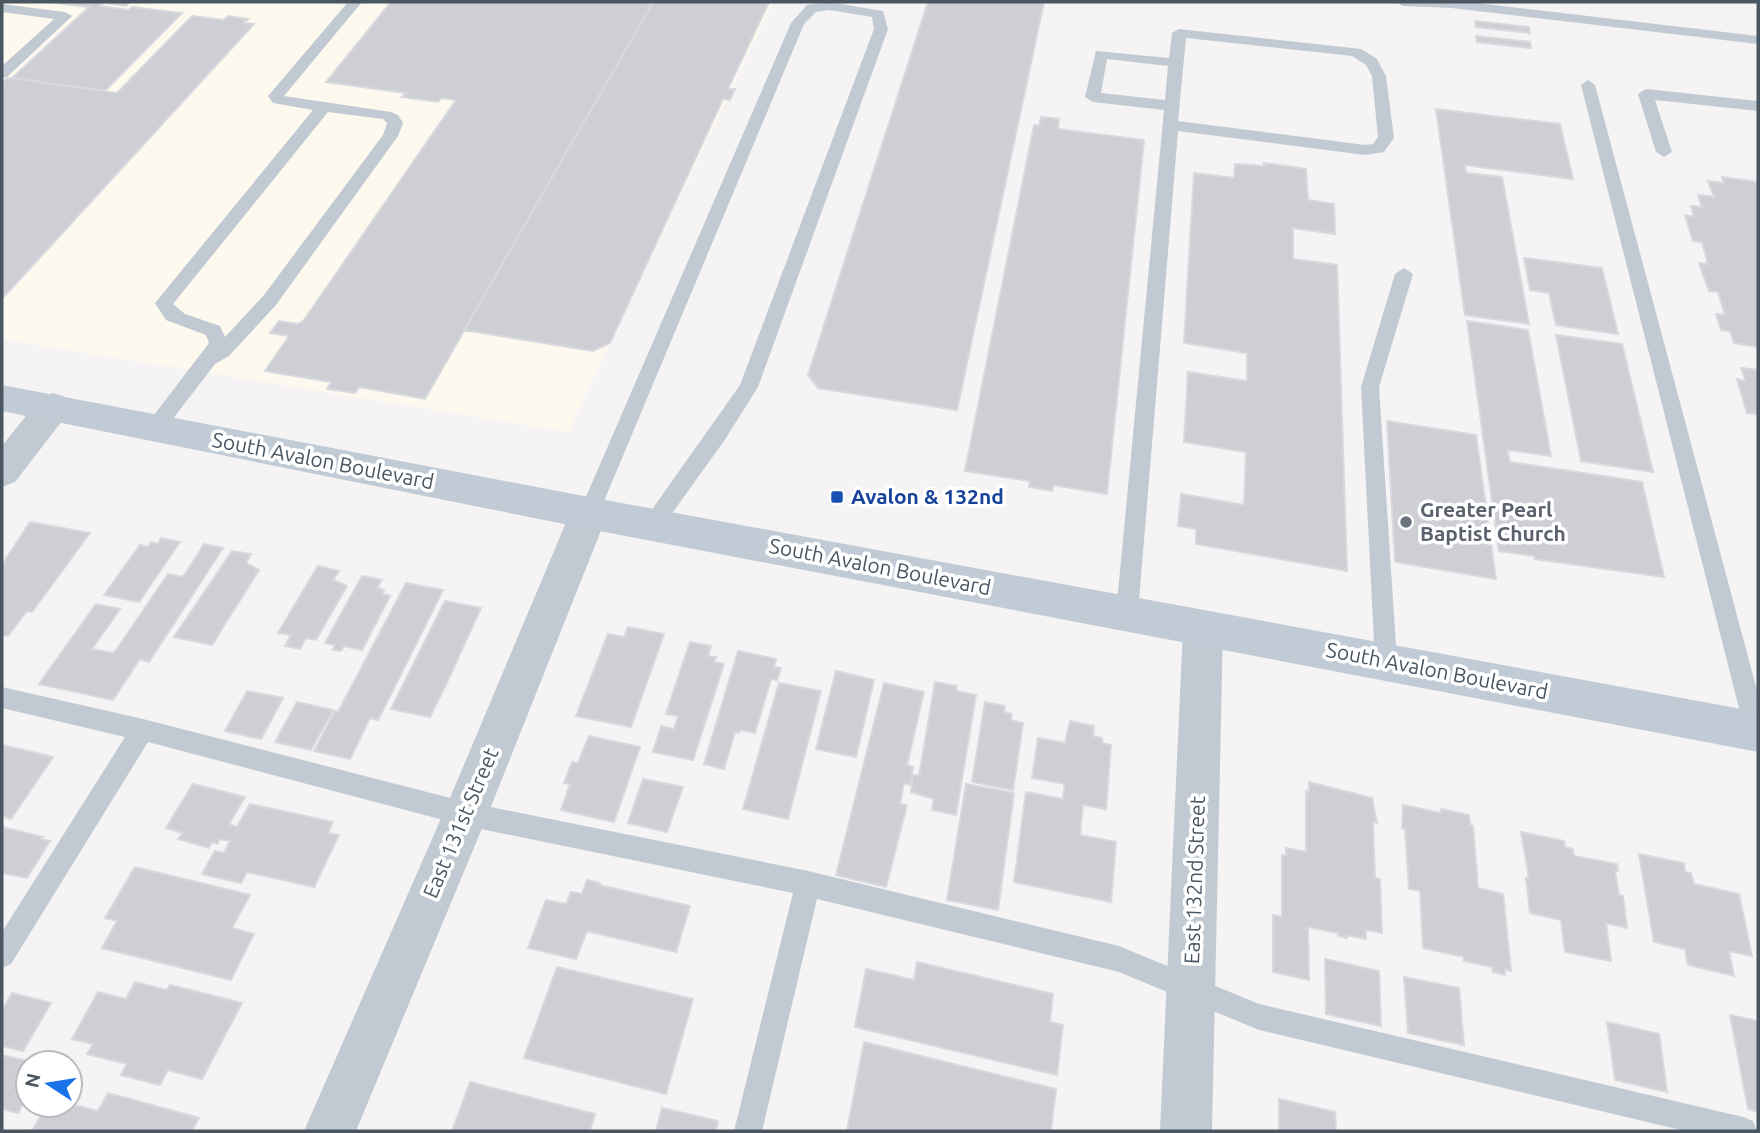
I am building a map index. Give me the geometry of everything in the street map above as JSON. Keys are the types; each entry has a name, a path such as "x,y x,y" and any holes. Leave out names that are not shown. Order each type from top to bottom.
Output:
{"main road":[{"name":"South Avalon Boulevard","path":"2,398 589,513 1758,732"}],"street":[{"path":"2,472 53,407"},
{"name":"East 131st Street","path":"330,1131 466,814 589,513"},
{"name":"East 132nd Street","path":"1186,1131 1203,628"}],"lane":[{"path":"155,428 217,351 270,300 390,136 395,123 393,118 386,115 278,100 276,96 355,2"},
{"path":"1403,2 1452,4 1758,40"},
{"path":"589,513 798,23 812,8 829,6 877,14 881,29 748,387 717,436 653,524"},
{"path":"2,8 65,16 2,74"},
{"path":"1127,613 1171,116 1179,33 1356,52 1372,62 1379,76 1386,138 1378,148 1365,150 1171,116 1093,97 1101,54 1176,63"},
{"path":"1588,85 1758,732"},
{"path":"1664,152 1646,94 1758,106"},
{"path":"217,351 214,331 206,326 181,321 166,310 164,303 324,106"},
{"path":"1386,662 1370,387 1404,274"},
{"path":"2,698 143,730 466,814 808,884 1119,958 1259,1017 1743,1131"},
{"path":"2,955 143,730"},
{"path":"748,1131 808,884"}],"shaded area":[{"path":"2,2 773,2 568,432 2,339"}],"building":[{"path":"49,2 130,2 126,6 104,3 100,6 182,13 105,91 12,78 89,7"},
{"path":"391,2 653,2 425,399 359,387 355,393 327,389 331,382 265,371 289,336 270,333 279,321 298,324 304,320 456,100 441,98 438,102 402,97 406,93 326,82"},
{"path":"653,2 769,2 728,89 735,89 730,100 723,99 610,343 593,351 464,330"},
{"path":"928,2 1044,2 957,410 818,388 808,375"},
{"path":"192,16 224,20 228,16 248,19 244,23 254,24 2,299 2,83 7,78 12,78 117,93"},
{"path":"1475,21 1529,27 1530,33 1476,27"},
{"path":"1476,36 1530,42 1531,48 1477,42"},
{"path":"1436,109 1560,124 1573,179 1465,165 1466,173 1502,177 1529,324 1465,315"},
{"path":"1041,117 1059,119 1058,129 1144,140 1107,494 1053,485 1052,491 1029,487 1030,481 965,471 1034,125 1039,126"},
{"path":"1264,163 1306,169 1308,200 1334,204 1335,234 1293,228 1293,259 1337,265 1347,571 1196,544 1196,529 1178,526 1181,494 1244,505 1246,452 1184,442 1188,372 1247,381 1247,353 1184,343 1194,173 1234,178 1235,164 1264,166"},
{"path":"1722,177 1758,182 1758,347 1734,343 1730,331 1721,330 1716,314 1725,315 1718,292 1709,291 1699,263 1708,264 1702,242 1693,241 1685,215 1694,217 1691,206 1702,207 1698,195 1714,197 1708,181 1724,183"},
{"path":"1524,258 1602,268 1618,334 1556,325 1549,293 1530,290"},
{"path":"1467,321 1528,330 1551,456 1507,450 1510,462 1642,482 1664,577 1535,559 1534,556 1499,551"},
{"path":"1556,335 1622,344 1653,472 1581,461"},
{"path":"1741,368 1758,370 1758,419 1757,414 1747,413 1737,379 1746,381"},
{"path":"1387,421 1476,435 1496,579 1395,562"},
{"path":"30,522 90,533 32,612 27,611 8,636 2,635 2,565"},
{"path":"161,538 180,542 139,602 104,595 140,545 148,547 151,542 158,544"},
{"path":"204,544 223,548 149,662 140,659 113,700 39,684 96,604 120,609 92,649 114,653 168,574 183,577"},
{"path":"232,551 251,554 246,563 259,570 212,645 174,637"},
{"path":"318,566 339,571 333,580 347,586 316,640 306,638 300,649 285,646 291,635 278,633"},
{"path":"362,576 382,580 377,588 384,590 382,594 390,596 362,650 344,646 341,651 333,650 335,645 325,643"},
{"path":"406,583 443,590 378,720 370,718 350,759 314,751 335,711 338,712"},
{"path":"445,601 481,608 430,717 391,709"},
{"path":"628,627 664,634 631,727 576,716 608,634 624,637"},
{"path":"690,642 711,646 708,656 716,657 714,662 724,664 693,760 653,752 661,726 674,729 678,716 666,714"},
{"path":"738,651 776,659 774,667 781,668 777,680 771,679 755,733 740,730 739,733 735,732 724,769 704,764"},
{"path":"836,671 874,680 856,757 816,749"},
{"path":"935,682 957,686 956,691 976,695 956,815 932,810 934,799 911,792 913,774 919,776"},
{"path":"779,683 821,691 788,819 743,809"},
{"path":"884,683 924,692 907,765 913,767 910,785 904,783 900,804 907,805 886,887 836,875"},
{"path":"247,691 283,698 261,739 225,731"},
{"path":"297,702 333,710 311,750 275,742"},
{"path":"985,702 1005,706 1004,712 1012,714 1011,720 1023,723 1013,790 972,782"},
{"path":"1070,721 1094,726 1093,736 1102,738 1102,743 1111,745 1106,809 1083,805 1080,835 1116,842 1111,902 1014,882 1026,792 1063,799 1065,784 1032,778 1038,738 1065,743"},
{"path":"589,736 640,747 614,822 561,810 570,784 564,783 572,762 578,763"},
{"path":"2,745 53,757 11,819 2,816"},
{"path":"643,779 683,787 667,832 628,823"},
{"path":"1309,782 1372,798 1377,823 1373,822 1375,878 1380,879 1382,933 1366,930 1366,939 1347,935 1347,938 1338,936 1338,933 1308,927 1309,980 1273,972 1273,915 1282,917 1282,855 1286,855 1286,848 1306,852 1306,791 1309,792"},
{"path":"193,784 245,797 229,824 237,827 250,804 333,822 328,833 339,835 314,887 247,872 241,883 202,874 215,851 224,853 230,841 220,839 217,844 212,842 209,848 178,839 183,833 166,828"},
{"path":"966,784 1014,793 998,910 947,900"},
{"path":"1403,805 1441,813 1441,809 1469,815 1470,825 1473,826 1478,888 1503,894 1511,971 1505,969 1505,975 1493,972 1492,967 1464,961 1464,957 1423,948 1420,891 1409,889 1405,829 1402,828"},
{"path":"2,827 50,841 27,878 2,873"},
{"path":"1521,832 1564,841 1565,847 1573,849 1574,856 1617,864 1618,871 1615,871 1619,895 1623,896 1627,928 1606,923 1611,961 1565,952 1561,920 1530,913 1526,878 1529,878"},
{"path":"1639,854 1684,863 1685,872 1691,873 1694,884 1739,894 1752,956 1729,951 1734,976 1688,965 1685,949 1654,942"},
{"path":"135,867 250,895 232,928 254,934 231,980 102,948 117,921 105,918"},
{"path":"587,880 690,906 676,952 587,931 576,959 528,948 546,900 566,904 571,892 582,894"},
{"path":"1325,959 1379,971 1381,1026 1326,1014"},
{"path":"917,962 1053,994 1050,1022 1063,1025 1057,1075 855,1027 866,969 914,980"},
{"path":"557,967 693,999 666,1094 524,1058"},
{"path":"1404,977 1459,988 1464,1045 1408,1033"},
{"path":"135,982 167,990 170,985 242,1003 202,1079 168,1070 160,1085 121,1075 127,1064 87,1054 93,1044 72,1039 98,992 126,999"},
{"path":"12,993 51,1003 24,1049 2,1046 2,1010"},
{"path":"1730,1015 1758,1021 1758,1112 1748,1109"},
{"path":"1607,1022 1659,1034 1667,1092 1615,1080"},
{"path":"864,1042 1056,1089 1051,1131 847,1131"},
{"path":"2,1055 14,1058 14,1112 2,1109"},
{"path":"470,1082 595,1114 590,1131 452,1131"},
{"path":"108,1093 199,1118 192,1131 32,1131 39,1119 84,1119 84,1108 98,1111"},
{"path":"1279,1099 1335,1112 1336,1131 1279,1131"},
{"path":"662,1108 718,1121 716,1131 656,1131"}],"place":[{"name":"Avalon & 132nd","path":"837,497"},
{"name":"Greater Pearl Baptist Church","path":"1406,522"}]}
